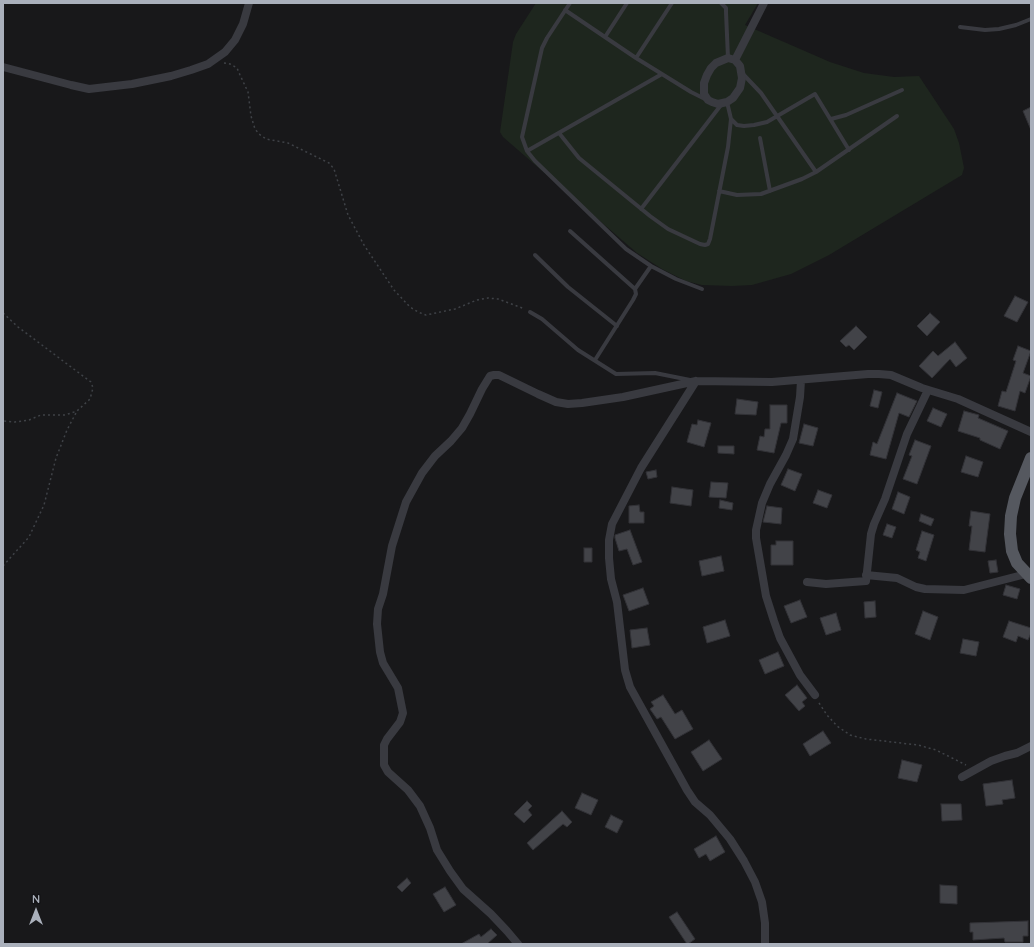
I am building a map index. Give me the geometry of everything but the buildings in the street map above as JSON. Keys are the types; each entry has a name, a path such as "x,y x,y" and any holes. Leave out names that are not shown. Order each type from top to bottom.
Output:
{"main road":[{"path":"1029,576 1017,563 1012,551 1011,516 1015,498 1031,458"}],"street":[{"path":"3,67 71,86 88,88 125,85 171,76 208,64 224,52 235,40 243,24 249,3"},
{"path":"731,59 764,3"},
{"path":"731,59 738,62 741,72 742,78 740,88 733,98 725,103 718,104 708,100 704,90 704,83 711,68 716,63 731,59"},
{"path":"518,944 507,931 463,889 450,872 437,850 430,828 420,806 408,790 388,772 384,765 384,745 400,722 403,713 398,688 383,663 380,652 377,624 378,610 398,523 406,502 422,473 435,456 462,428 490,376 494,374 499,375 556,402 568,404 623,397 696,381 713,380 749,383 879,374 891,376 964,402 1031,432"},
{"path":"800,380 800,397 793,439 762,503 756,530 756,538 766,596 780,638 800,675 815,695"},
{"path":"696,381 641,468 612,524 609,540 611,579 617,602 625,670 630,687 687,790 695,802 710,815 730,839 748,868 762,902 765,923 765,944"},
{"path":"807,582 826,584 866,581 871,534 874,524 885,499 907,434 928,390"},
{"path":"866,575 897,578 916,587 925,589 964,590 1029,576"},
{"path":"962,777 991,761 1017,753 1031,746"}],"lane":[{"path":"570,3 547,38 538,60 522,137 527,151 535,161 626,249 651,266 676,279 702,289"},
{"path":"605,37 627,3"},
{"path":"636,58 672,3"},
{"path":"721,3 726,8"},
{"path":"729,3 726,8 731,59"},
{"path":"565,10 636,58 691,92 708,100"},
{"path":"960,27 985,30 999,29 1016,25 1031,19"},
{"path":"741,72 762,93 816,172"},
{"path":"527,151 662,74"},
{"path":"831,119 846,115 902,90"},
{"path":"725,103 731,119 737,125 744,126 767,122 815,94 849,150"},
{"path":"641,209 725,103"},
{"path":"719,192 737,195 770,192 816,172 897,116"},
{"path":"559,133 579,158 641,209 668,229 705,245 708,244 710,239 728,148 731,119"},
{"path":"760,138 770,192"},
{"path":"570,231 635,289"},
{"path":"535,255 568,287 617,326"},
{"path":"595,360 633,300 636,294 635,289 651,266"},
{"path":"530,312 542,319 578,350 616,374 656,373 696,381"}],"path":[{"path":"208,64 230,64 237,68 248,92 251,116 259,134 266,139 288,142 329,163 334,169 348,215 364,245 394,290 410,307 426,315 455,309 477,300 488,298 498,299 530,312"},
{"path":"3,313 18,328 91,382 93,388 90,399 77,411 67,430 56,458 44,505 29,537 3,566"},
{"path":"3,421 16,422 29,420 41,414 65,414 77,411"},
{"path":"815,695 827,716 837,726 850,735 866,739 918,744 936,750 963,764 977,769"}],"shaded area":[{"path":"536,3 758,3 745,25 830,62 864,73 894,77 919,76 954,129 959,143 964,168 962,175 829,255 791,274 752,285 702,285 686,281 662,269 637,253 503,137 500,132 513,42 516,34"}]}
